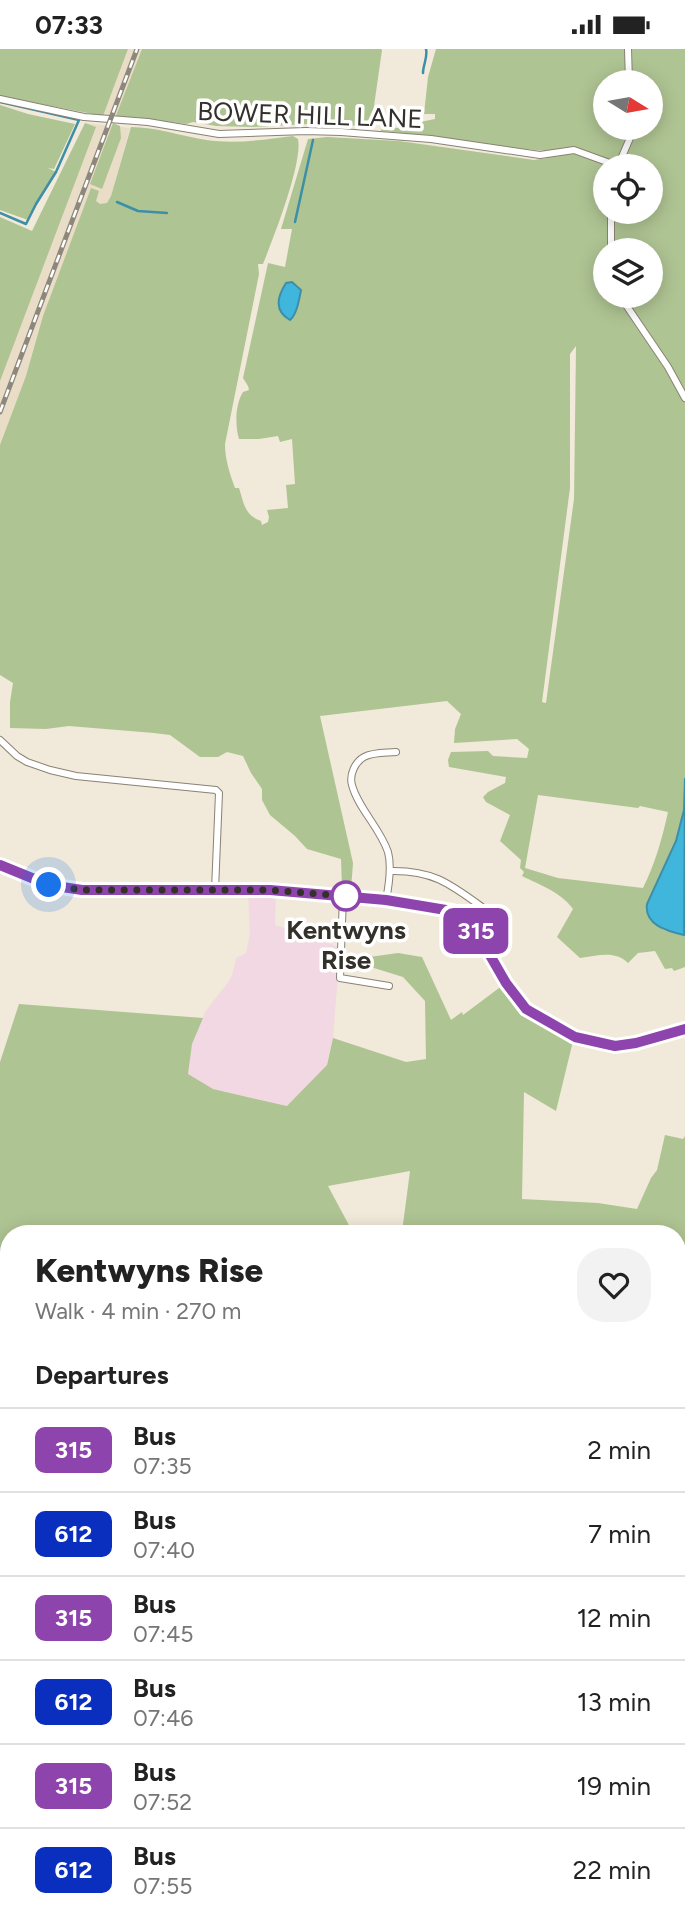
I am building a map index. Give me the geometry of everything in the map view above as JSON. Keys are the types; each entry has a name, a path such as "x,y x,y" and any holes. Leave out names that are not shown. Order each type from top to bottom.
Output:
{"street":[{"path":"628,49 629,70"},
{"name":"BOWER HILL LANE","path":"0,99 84,117 148,122 219,134 306,131 398,136 540,155 574,150 593,157"},
{"path":"628,308 668,367 685,398"},
{"path":"0,740 27,762 50,770 76,776 216,790 219,793 215,890"},
{"path":"386,900 390,859 351,780 353,770 361,758 396,752"},
{"path":"0,865 49,885 82,890 270,890 386,900 452,911 476,931 506,983 526,1009 575,1037 615,1046 685,1029"},
{"path":"390,871 412,871 435,876 482,907"},
{"path":"343,896 340,978 389,986"}],"shaded area":[{"path":"128,49 142,49 115,118 103,116"},
{"path":"85,123 130,128 111,196 0,461 0,330 64,168"},
{"path":"248,890 276,891 275,925 313,936 340,948 333,1038 315,1112 213,1089 187,1074 192,1044 205,1012 229,981 236,958 246,953 250,934"}],"green space":[{"path":"0,49 128,49 103,116 0,96"},
{"path":"142,49 381,49 373,124 252,127 193,122 186,124 133,117 115,118"},
{"path":"436,49 685,49 684,810 676,841 647,904 663,930 685,934 685,967 674,971 672,968 665,969 655,951 638,953 628,963 612,955 580,958 557,937 573,909 556,893 522,876 524,872 520,868 521,860 500,841 510,815 486,802 483,797 505,783 506,777 449,767 451,752 488,751 493,756 527,758 529,749 517,739 454,743 455,729 461,714 447,701 320,716 353,863 351,889 342,888 341,859 307,849 270,815 262,800 262,789 243,756 227,752 218,757 200,757 170,735 154,733 69,726 46,729 10,728 13,683 0,675 0,445 26,376 43,316 91,188 99,191 96,201 100,204 107,203 131,127 228,142 293,136 298,139 296,165 286,201 263,264 258,264 259,274 225,444 235,488 239,488 248,512 261,521 262,525 268,522 267,510 288,508 286,485 295,484 292,439 280,442 278,436 239,439 237,409 243,392 249,390 243,378 268,263 285,267 292,229 281,229 308,139 327,137 399,141 534,160 547,158 547,151 381,131 382,126 419,126 420,122 435,119 435,114 424,114 428,77","holes":["576,346 574,499 546,703 542,702 570,488 570,354","538,795 638,808 640,806 668,812 658,851 643,888 558,878 525,868"]},
{"path":"0,105 75,124 54,169 48,168 56,172 28,220 0,210"},
{"path":"85,123 96,127 0,381 0,217 32,231"},
{"path":"113,123 120,126 121,138 102,189 90,184"},
{"path":"398,953 422,957 451,1020 462,1012 463,1015 503,985 524,1011 573,1041 556,1111 524,1092 522,1199 598,1203 637,1209 657,1170 665,1135 683,1139 685,1136 685,1225 403,1225 410,1171 328,1186 349,1225 0,1225 0,1062 19,1004 203,1018 192,1044 188,1074 213,1089 287,1106 327,1065 333,1038 406,1062 426,1059 425,1001 403,977 348,960"}],"water":[{"path":"292,282 301,290 296,311 290,320 281,312 279,303 286,283"},
{"path":"685,778 684,935 664,929 653,922 647,911 647,904 676,841 684,810"}],"waterway":[{"path":"423,73 426,49"},
{"path":"0,102 79,120 56,172 26,224 0,213"},
{"path":"295,222 313,140"},
{"path":"117,202 138,211 167,213"}],"railway":[{"path":"0,412 137,49"}],"bus line":[{"name":"315","path":"0,865 49,885 82,890 270,890 386,900 452,911 476,931 506,983 526,1009 575,1037 615,1046 685,1029"}],"place":[{"name":"Kentwyns Rise","path":"346,896"}],"route":[{"path":"49,885 82,890 270,890 346,896"}]}
